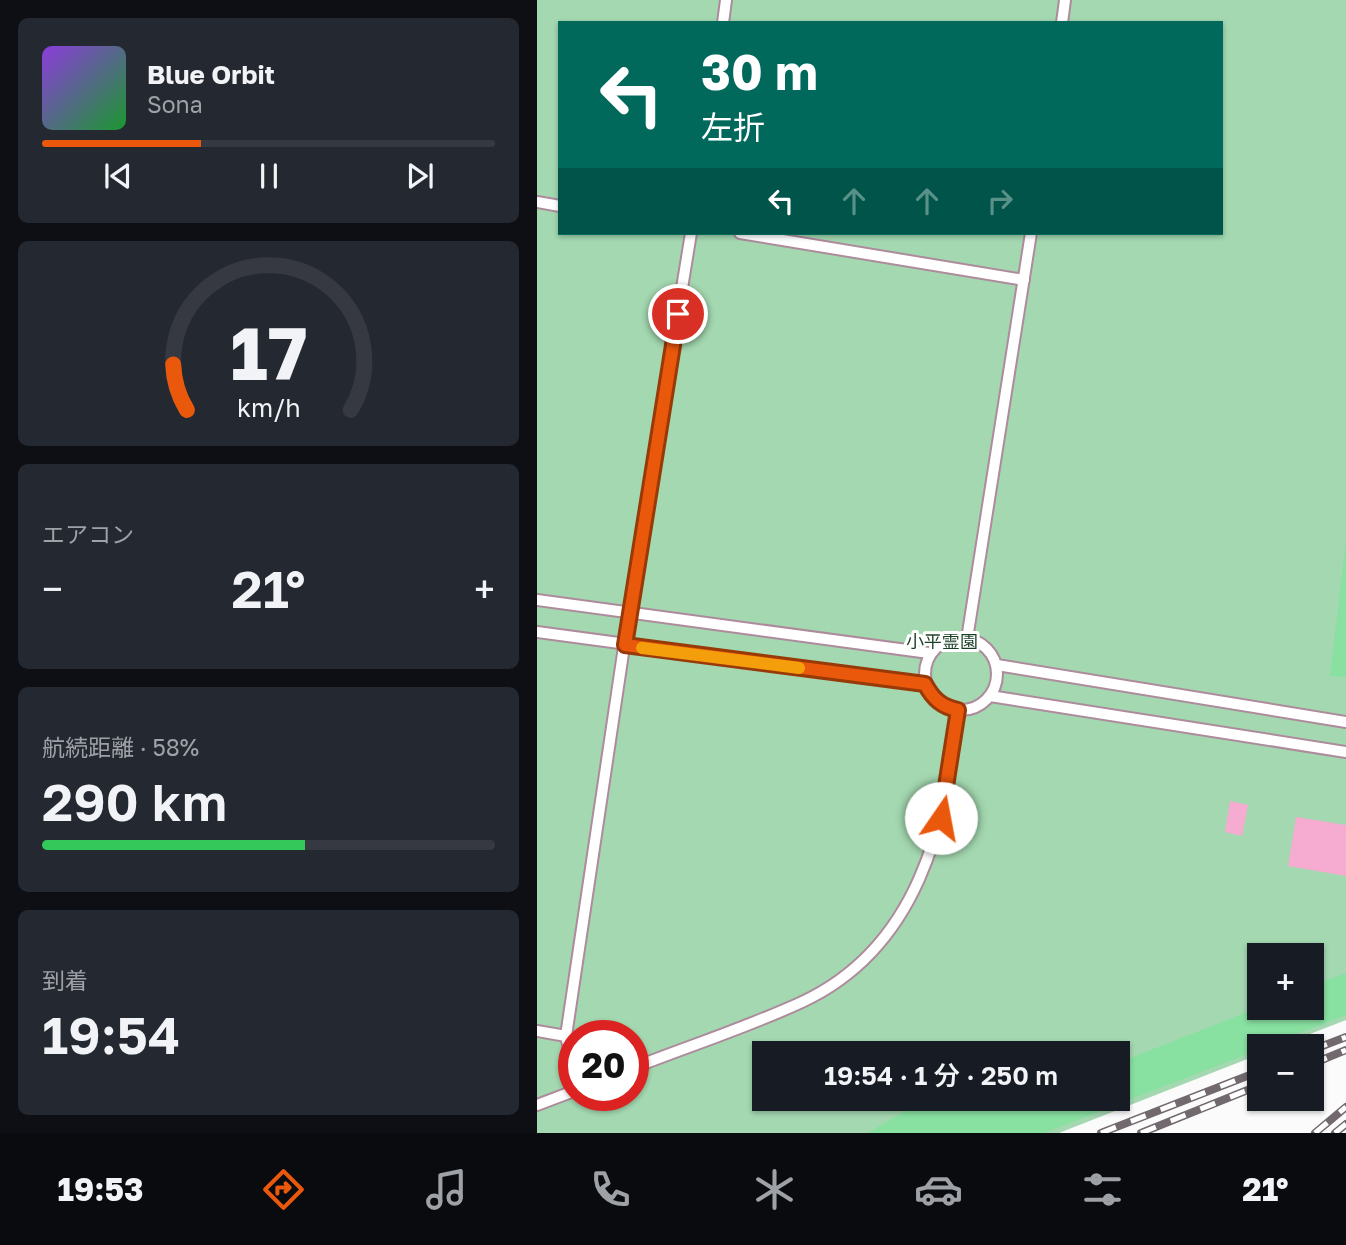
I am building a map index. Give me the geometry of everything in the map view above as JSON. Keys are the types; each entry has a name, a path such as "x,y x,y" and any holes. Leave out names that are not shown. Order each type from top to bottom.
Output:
{"lane":[{"path":"723,21 726,0"},
{"path":"1062,21 1065,0"},
{"path":"537,202 558,206"},
{"path":"568,1020 629,613 691,235"},
{"path":"753,235 1024,280"},
{"path":"966,639 1031,235"},
{"path":"537,600 929,653"},
{"path":"537,632 925,684"},
{"path":"955,637 977,642 990,652 997,666 997,681 990,696 976,707 958,710 948,708 933,698 925,684 929,653 941,642 955,637"},
{"path":"997,666 1346,722"},
{"path":"990,696 1346,752"},
{"path":"649,1062 804,1001 862,963 878,946 903,912 930,853 948,784 958,710"},
{"path":"537,1031 558,1035"},
{"path":"537,1105 558,1097"}],"green space":[{"name":"小平霊園","path":"537,0 1346,0 1346,1020 1310,1034 1247,1034 1247,1059 1130,1105 1130,1041 752,1041 752,1111 1115,1111 1059,1133 537,1133"},
{"path":"1346,541 1346,677 1330,676"},
{"path":"1346,973 1346,1015 1296,1034 1247,1034 1247,1054 1130,1100 1130,1058 1247,1012 1247,1020 1324,1020 1324,981"},
{"path":"905,1111 1101,1111 1044,1133 868,1133"}],"building":[{"path":"1230,801 1248,805 1242,836 1225,832"},
{"path":"1296,817 1346,825 1346,876 1288,866"}],"railway":[{"path":"1324,1045 1346,1037"},
{"path":"1324,1059 1346,1050"},
{"path":"1101,1133 1247,1076"},
{"path":"1141,1133 1247,1090"},
{"path":"1315,1133 1346,1107"},
{"path":"1335,1133 1346,1124"}],"slow traffic":[{"path":"642,648 799,668"}],"route":[{"path":"678,314 625,645 925,684 933,698 948,708 958,710 941,818"}]}
